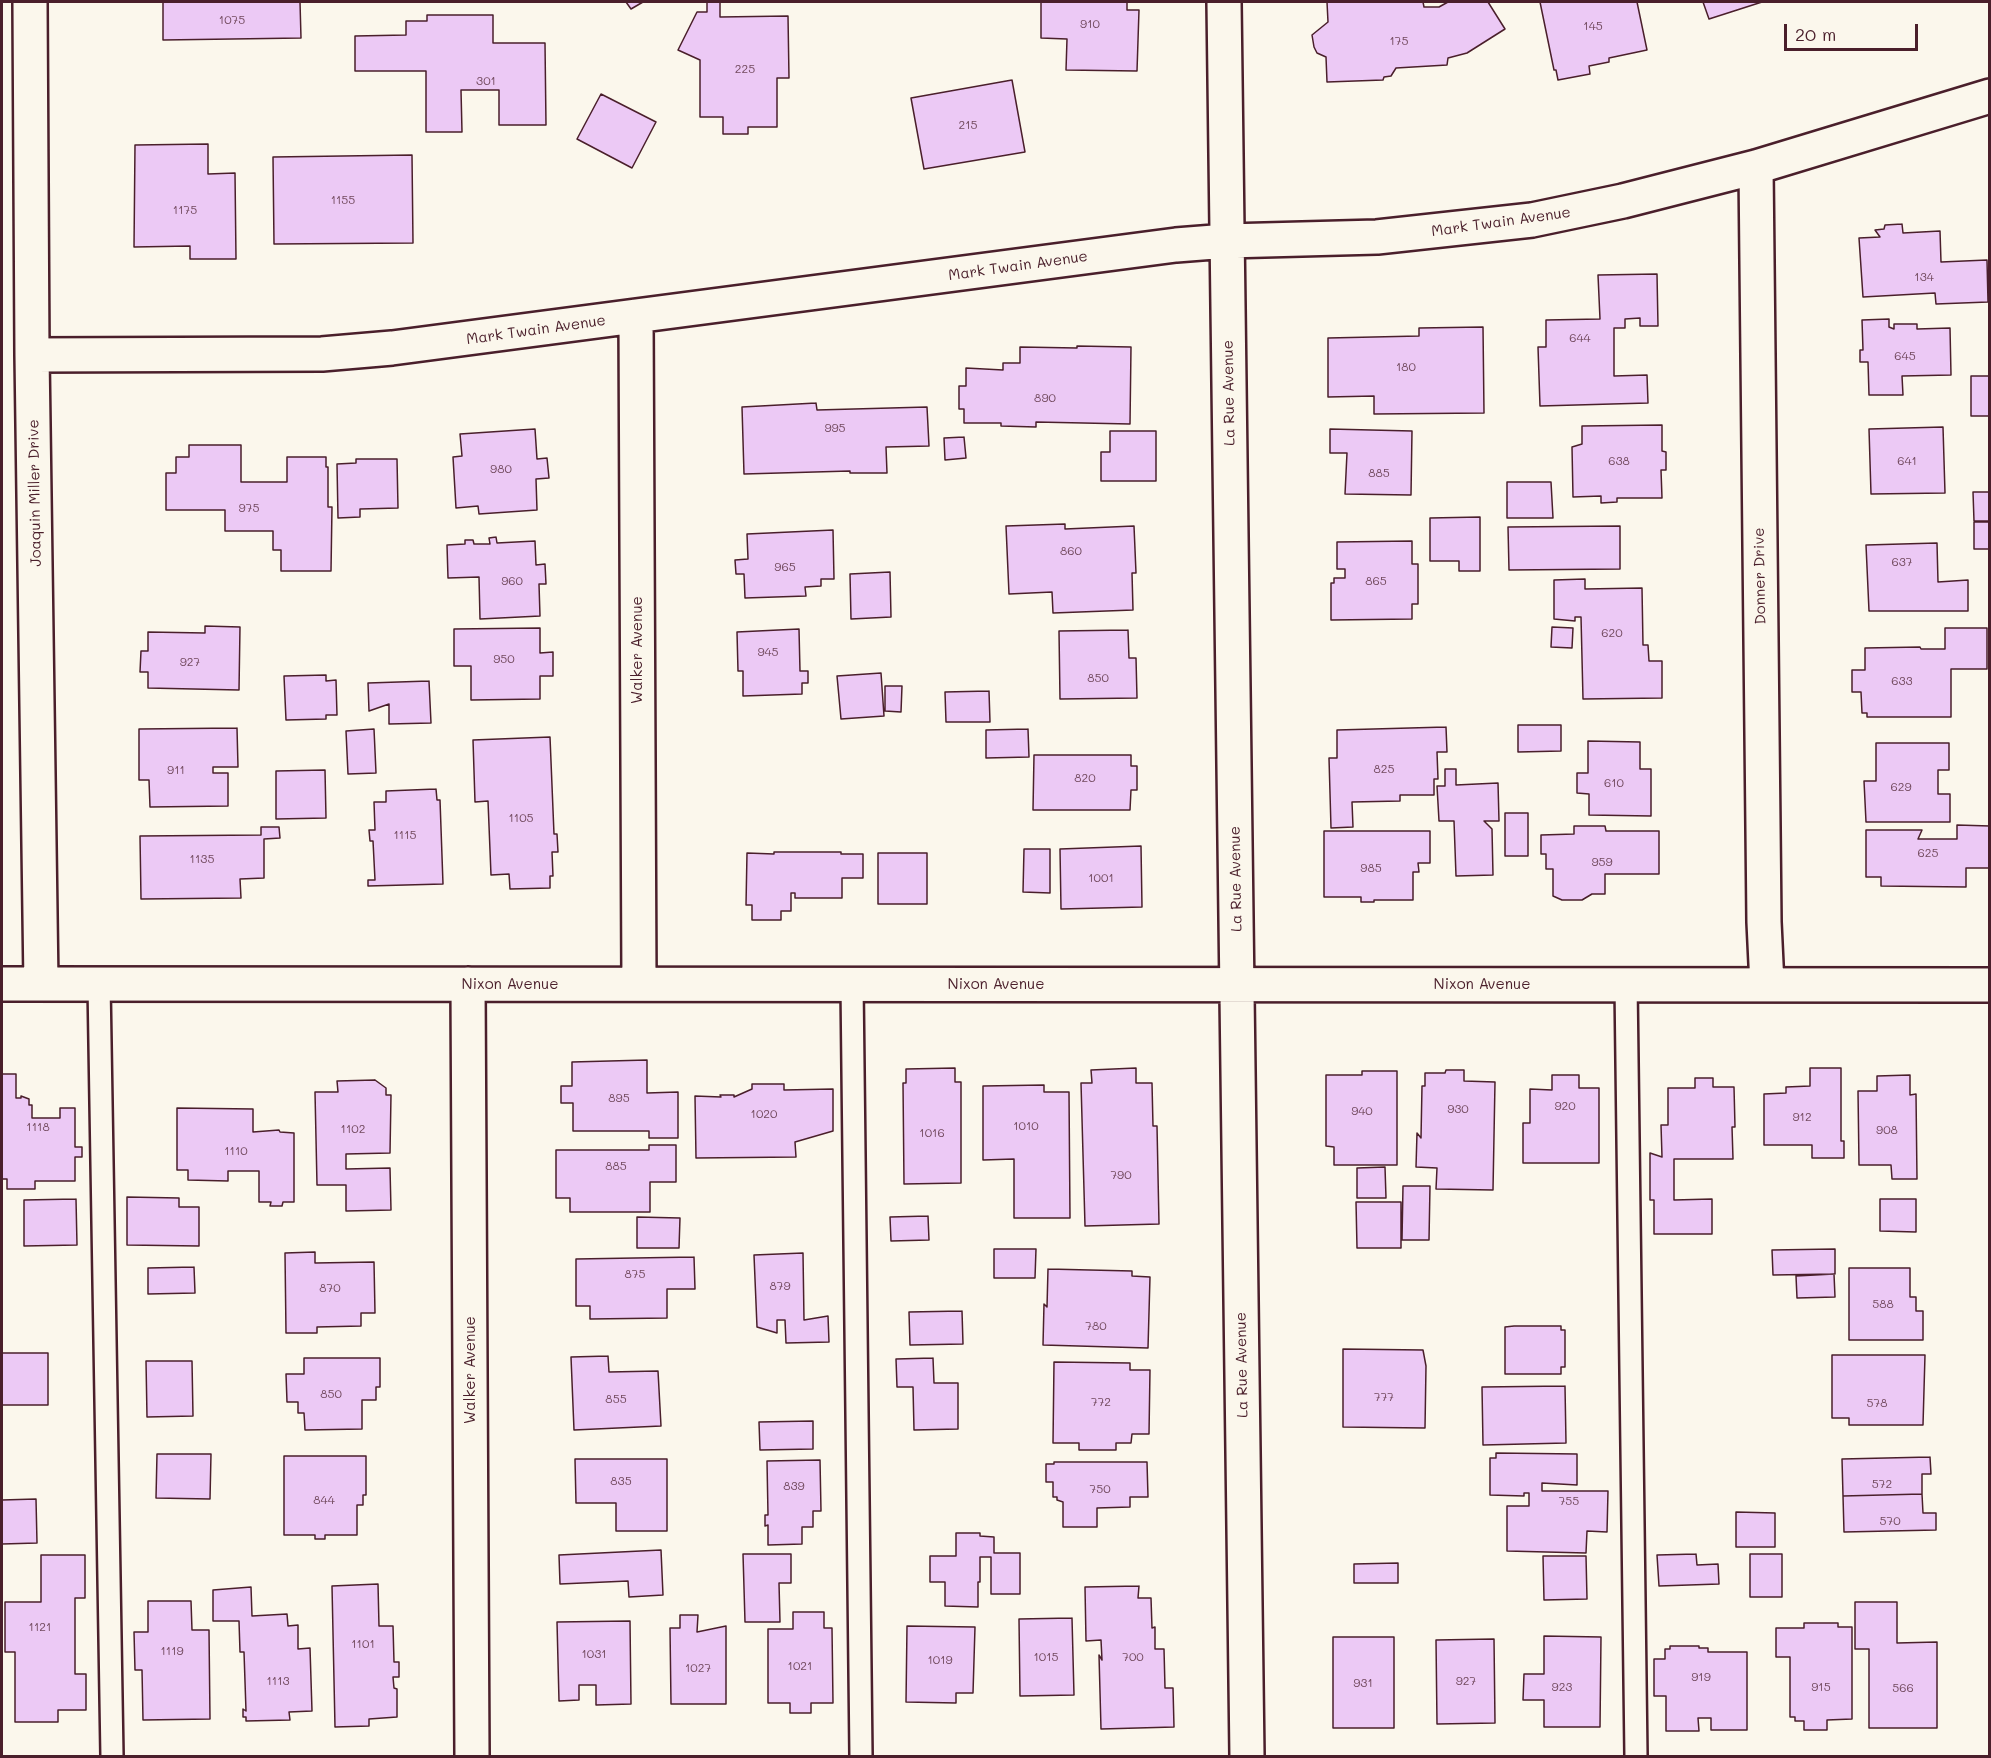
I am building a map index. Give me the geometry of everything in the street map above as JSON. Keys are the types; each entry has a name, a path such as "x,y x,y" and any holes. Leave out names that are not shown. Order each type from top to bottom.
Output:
{"street":[{"name":"Joaquin Miller Drive","path":"30,2 32,355 41,984"},
{"name":"La Rue Avenue","path":"1224,2 1247,1756"},
{"name":"Mark Twain Avenue","path":"32,355 334,353 392,348 1176,245 1227,241 1377,237 1532,220 1623,201 1756,167 1989,96"},
{"name":"Donner Drive","path":"1756,167 1764,922 1767,985"},
{"name":"Walker Avenue","path":"636,316 639,984"},
{"name":"Nixon Avenue","path":"2,984 1989,985"},
{"name":"Walker Avenue","path":"468,984 472,1756"}],"lane":[{"path":"99,984 112,1756"},
{"path":"852,984 861,1756"},
{"path":"1626,984 1636,1756"}],"building":[{"path":"163,2 300,2 301,38 163,40"},
{"path":"626,2 643,2 631,9"},
{"path":"707,2 720,2 720,17 788,16 789,78 777,78 777,127 748,127 748,134 723,134 723,117 700,117 700,60 678,50 697,12 707,12"},
{"path":"1041,2 1127,2 1127,10 1139,10 1137,71 1066,70 1067,39 1041,38"},
{"path":"1327,2 1423,2 1424,7 1439,7 1448,2 1488,2 1505,29 1467,53 1448,58 1447,65 1396,68 1391,76 1384,77 1383,80 1327,82 1326,57 1317,53 1312,35 1328,22"},
{"path":"1540,2 1637,2 1647,50 1609,58 1609,62 1589,66 1590,74 1558,80"},
{"path":"1703,2 1762,2 1709,19"},
{"path":"427,15 493,15 493,43 545,43 546,125 499,125 499,90 461,90 462,132 426,132 426,71 355,71 355,36 406,35 406,21 427,21"},
{"path":"1012,80 1025,152 924,169 911,98"},
{"path":"601,94 656,122 632,168 577,139"},
{"path":"208,144 208,174 235,173 236,259 190,259 190,246 134,247 135,145"},
{"path":"412,155 413,243 274,244 273,157"},
{"path":"1902,224 1903,233 1940,231 1941,262 1987,260 1988,302 1936,304 1935,293 1863,297 1859,238 1880,237 1875,230 1884,229 1885,225"},
{"path":"1657,274 1658,326 1640,326 1640,318 1625,319 1625,328 1614,328 1614,376 1647,375 1648,403 1540,406 1538,347 1546,347 1546,320 1600,319 1598,275"},
{"path":"1889,319 1889,327 1894,329 1894,324 1917,324 1917,329 1950,328 1951,375 1902,376 1903,395 1869,395 1868,362 1860,362 1860,350 1863,350 1862,320"},
{"path":"1483,327 1484,413 1374,414 1374,396 1328,397 1328,338 1419,336 1419,328"},
{"path":"1077,346 1131,347 1130,424 1036,422 1036,427 1001,426 1001,423 964,423 964,409 959,409 959,386 966,386 966,368 1003,370 1003,363 1020,363 1020,347 1077,348"},
{"path":"1971,376 1990,376 1990,416 1971,416"},
{"path":"816,403 817,410 927,407 929,446 886,447 887,473 850,473 850,471 744,474 742,407"},
{"path":"1662,425 1662,451 1666,452 1666,470 1661,470 1662,498 1617,498 1617,502 1601,503 1601,496 1573,497 1572,447 1582,444 1582,426"},
{"path":"1943,427 1945,493 1871,494 1869,429"},
{"path":"535,429 537,459 547,458 549,478 536,479 537,510 479,514 478,506 456,508 453,457 462,456 460,434"},
{"path":"1330,429 1412,431 1411,495 1345,494 1347,453 1330,453"},
{"path":"1110,431 1156,431 1156,481 1101,481 1101,452 1110,452"},
{"path":"964,437 966,458 945,460 944,438"},
{"path":"189,445 241,445 241,482 287,482 287,457 326,457 328,507 332,507 331,571 281,571 281,550 273,550 273,531 225,531 225,510 166,510 166,473 176,473 176,457 189,457"},
{"path":"356,459 397,459 398,508 360,509 360,517 338,518 337,464 356,463"},
{"path":"1507,482 1551,482 1553,518 1507,518"},
{"path":"1973,492 1990,492 1990,521 1974,521"},
{"path":"1480,517 1480,571 1459,571 1459,561 1430,561 1430,518"},
{"path":"1974,522 1990,522 1990,549 1974,549"},
{"path":"1065,524 1065,529 1134,526 1136,573 1132,573 1133,610 1053,613 1052,592 1009,594 1006,526"},
{"path":"1620,526 1620,569 1509,570 1508,527"},
{"path":"833,530 834,579 821,579 821,586 805,587 806,596 745,598 744,574 736,574 735,560 748,559 747,534"},
{"path":"496,537 497,543 535,541 536,565 545,564 546,584 539,584 540,616 480,619 479,577 448,578 447,545 465,544 465,540 473,540 474,544 490,544 489,538"},
{"path":"1412,541 1412,564 1418,564 1418,604 1412,604 1412,619 1331,620 1331,583 1334,583 1334,578 1345,578 1345,569 1337,569 1337,542"},
{"path":"1937,543 1938,582 1968,580 1968,611 1869,611 1866,545"},
{"path":"890,572 891,617 851,619 850,574"},
{"path":"1585,579 1585,589 1642,588 1643,645 1648,645 1649,661 1662,661 1662,698 1583,699 1581,617 1575,617 1575,621 1554,619 1554,580"},
{"path":"205,626 240,627 239,690 148,688 148,672 140,672 141,651 148,651 148,632 205,633"},
{"path":"1552,627 1573,628 1572,648 1551,647"},
{"path":"540,628 540,653 553,652 553,676 540,676 540,699 471,700 471,666 454,666 454,629"},
{"path":"1945,628 1987,628 1987,669 1951,669 1951,717 1867,717 1867,713 1862,713 1861,692 1852,692 1852,670 1865,670 1865,648 1945,649"},
{"path":"799,629 800,671 808,671 808,683 802,683 802,694 743,696 743,671 738,671 737,632"},
{"path":"1128,630 1129,658 1136,658 1137,698 1060,699 1059,631"},
{"path":"881,673 884,716 841,719 837,676"},
{"path":"326,675 326,681 336,680 337,715 326,715 326,719 286,720 284,676"},
{"path":"429,681 431,723 389,724 389,704 369,711 368,683"},
{"path":"885,686 902,686 901,712 885,711"},
{"path":"989,691 990,722 946,722 945,692"},
{"path":"1518,725 1561,725 1561,751 1518,752"},
{"path":"1446,727 1447,752 1437,752 1438,779 1434,779 1434,795 1400,795 1400,801 1352,802 1353,827 1331,828 1329,758 1337,758 1337,730"},
{"path":"237,728 238,767 213,767 213,773 228,773 228,806 150,807 149,780 139,780 139,729"},
{"path":"374,729 376,773 348,774 346,731"},
{"path":"1028,729 1029,757 986,758 986,730"},
{"path":"550,737 554,834 557,834 558,852 552,852 553,876 550,876 550,888 510,889 509,874 491,875 488,801 475,802 473,740"},
{"path":"1588,741 1640,742 1640,769 1651,769 1651,816 1589,815 1589,794 1577,793 1577,773 1588,773"},
{"path":"1876,743 1949,743 1949,770 1938,770 1938,794 1950,794 1950,822 1866,822 1864,781 1876,781"},
{"path":"1034,755 1131,755 1131,766 1137,766 1137,790 1131,790 1130,810 1033,810"},
{"path":"1445,769 1456,769 1456,785 1498,783 1499,821 1484,821 1492,829 1493,875 1456,876 1454,821 1439,821 1437,786 1445,786"},
{"path":"325,770 326,818 276,819 276,771"},
{"path":"436,789 437,800 440,800 443,884 368,886 368,880 375,880 373,841 370,841 369,830 375,830 374,802 386,802 386,791"},
{"path":"1505,813 1528,813 1528,856 1505,856"},
{"path":"1957,825 1990,826 1990,868 1966,868 1966,887 1881,886 1881,877 1866,877 1866,830 1922,830 1918,839 1957,839"},
{"path":"1574,826 1605,826 1606,831 1659,831 1659,874 1605,874 1605,894 1592,894 1582,900 1562,900 1553,896 1553,869 1546,869 1546,854 1541,854 1541,835 1574,834"},
{"path":"261,827 279,827 280,838 264,839 264,878 240,879 241,898 141,899 140,836 261,835"},
{"path":"1324,831 1430,831 1430,863 1418,863 1419,872 1413,872 1413,900 1361,902 1361,897 1324,897"},
{"path":"1141,846 1142,907 1061,909 1060,849"},
{"path":"1024,849 1050,849 1050,893 1023,892"},
{"path":"774,852 863,854 863,878 842,878 842,898 795,898 795,893 791,893 791,911 781,911 781,920 752,920 752,905 746,905 747,853 774,854"},
{"path":"878,853 927,853 927,904 878,904"},
{"path":"647,1060 647,1093 678,1092 678,1138 649,1138 649,1131 573,1131 573,1103 561,1103 561,1086 572,1086 572,1062"},
{"path":"955,1068 955,1082 961,1082 961,1183 904,1184 903,1083 906,1083 906,1069"},
{"path":"1136,1068 1136,1083 1152,1083 1153,1126 1157,1126 1159,1224 1085,1226 1081,1083 1092,1083 1091,1070"},
{"path":"1810,1068 1841,1068 1841,1141 1844,1141 1844,1158 1812,1158 1812,1145 1764,1145 1764,1094 1786,1093 1786,1087 1810,1086"},
{"path":"1446,1070 1464,1070 1464,1081 1495,1082 1493,1190 1436,1189 1437,1168 1416,1167 1417,1133 1421,1138 1422,1086 1425,1086 1425,1073 1445,1073"},
{"path":"1362,1071 1397,1071 1397,1165 1334,1165 1334,1147 1326,1146 1326,1075 1362,1075"},
{"path":"2,1074 16,1074 16,1098 21,1098 21,1096 29,1099 29,1105 32,1105 32,1118 60,1118 60,1108 75,1108 75,1147 82,1147 82,1157 75,1157 75,1181 35,1181 35,1189 7,1189 7,1179 2,1179"},
{"path":"1552,1075 1579,1075 1579,1088 1599,1088 1599,1163 1523,1163 1523,1123 1530,1123 1530,1089 1552,1090"},
{"path":"1910,1075 1910,1095 1916,1094 1917,1179 1892,1179 1891,1165 1859,1165 1858,1091 1877,1091 1877,1076"},
{"path":"1695,1078 1713,1078 1713,1087 1734,1087 1733,1159 1674,1159 1674,1200 1712,1199 1712,1234 1654,1234 1654,1200 1650,1200 1650,1153 1662,1157 1661,1125 1668,1125 1668,1088 1695,1088"},
{"path":"375,1080 386,1088 386,1095 391,1095 390,1153 346,1154 346,1169 390,1168 391,1210 346,1211 346,1185 317,1185 315,1092 338,1092 337,1081"},
{"path":"752,1084 784,1084 784,1090 833,1089 833,1131 795,1142 796,1157 696,1158 695,1096 734,1095 734,1097 752,1089"},
{"path":"1044,1085 1044,1092 1069,1092 1070,1218 1014,1218 1014,1159 983,1160 983,1086"},
{"path":"177,1108 253,1109 253,1132 279,1130 294,1133 294,1202 283,1202 282,1206 270,1206 271,1202 259,1202 259,1171 228,1171 228,1181 188,1180 188,1170 177,1170"},
{"path":"649,1145 676,1145 676,1182 650,1182 650,1212 570,1212 570,1198 556,1198 556,1150 649,1150"},
{"path":"1385,1167 1386,1198 1357,1198 1357,1168"},
{"path":"1403,1186 1430,1186 1429,1240 1402,1240"},
{"path":"127,1197 179,1198 179,1207 199,1207 199,1246 127,1245"},
{"path":"76,1199 77,1245 24,1246 24,1200"},
{"path":"1880,1199 1916,1199 1916,1232 1880,1231"},
{"path":"1356,1202 1401,1202 1401,1248 1357,1248"},
{"path":"928,1216 929,1240 891,1241 890,1217"},
{"path":"637,1217 680,1218 679,1248 637,1248"},
{"path":"994,1249 1036,1249 1035,1278 994,1278"},
{"path":"1835,1249 1835,1274 1773,1275 1772,1250"},
{"path":"315,1252 315,1263 374,1262 375,1313 361,1313 361,1326 317,1327 317,1333 286,1333 285,1253"},
{"path":"803,1253 804,1320 828,1316 829,1342 786,1343 785,1320 777,1320 777,1333 757,1327 754,1255"},
{"path":"694,1257 695,1289 667,1289 667,1318 590,1319 590,1306 576,1306 576,1259"},
{"path":"194,1267 195,1293 148,1294 148,1268"},
{"path":"1849,1268 1910,1268 1910,1297 1916,1297 1916,1311 1923,1311 1923,1340 1849,1340"},
{"path":"1048,1269 1132,1271 1132,1276 1150,1277 1148,1348 1043,1345"},
{"path":"1834,1274 1835,1297 1797,1298 1796,1276"},
{"path":"962,1311 963,1344 910,1345 909,1312"},
{"path":"1561,1326 1561,1330 1565,1330 1565,1367 1561,1367 1561,1374 1505,1374 1505,1327"},
{"path":"1343,1349 1423,1350 1426,1366 1425,1428 1343,1427"},
{"path":"2,1353 48,1353 48,1405 2,1405"},
{"path":"1832,1355 1925,1355 1923,1425 1849,1425 1849,1418 1832,1418"},
{"path":"608,1356 609,1372 658,1371 661,1426 574,1430 571,1357"},
{"path":"304,1358 380,1358 380,1387 376,1387 376,1400 362,1400 362,1429 305,1430 304,1413 298,1413 298,1402 287,1402 286,1374 304,1374"},
{"path":"933,1358 934,1383 958,1383 958,1429 914,1430 913,1387 897,1387 896,1359"},
{"path":"146,1361 192,1361 193,1416 147,1417"},
{"path":"1054,1362 1130,1363 1130,1370 1150,1370 1149,1434 1132,1434 1131,1443 1116,1443 1116,1450 1079,1450 1079,1443 1053,1443"},
{"path":"1565,1386 1566,1443 1483,1445 1482,1387"},
{"path":"813,1421 813,1449 760,1450 759,1422"},
{"path":"1496,1453 1577,1454 1577,1485 1542,1483 1542,1491 1608,1491 1607,1532 1587,1531 1586,1553 1507,1551 1507,1506 1529,1506 1529,1493 1524,1493 1524,1496 1490,1495 1490,1458 1496,1458"},
{"path":"157,1454 211,1454 210,1499 156,1498"},
{"path":"284,1456 366,1456 366,1495 363,1495 363,1505 357,1505 357,1535 325,1535 325,1539 315,1539 315,1535 284,1535"},
{"path":"1930,1457 1931,1474 1922,1474 1922,1494 1843,1496 1842,1459"},
{"path":"575,1459 667,1459 667,1531 616,1531 616,1503 576,1503"},
{"path":"820,1460 821,1511 813,1511 813,1527 802,1527 802,1544 768,1545 768,1525 765,1526 765,1515 768,1515 767,1461"},
{"path":"1054,1462 1147,1462 1148,1497 1130,1497 1130,1507 1097,1508 1097,1527 1063,1527 1063,1502 1053,1497 1053,1482 1046,1482 1046,1464 1054,1464"},
{"path":"1922,1494 1923,1513 1936,1513 1936,1530 1844,1532 1843,1496"},
{"path":"36,1499 37,1543 2,1544 2,1500"},
{"path":"1736,1512 1775,1513 1775,1547 1736,1547"},
{"path":"956,1533 980,1533 980,1536 994,1537 994,1553 1020,1553 1020,1594 991,1594 991,1557 980,1557 978,1607 945,1606 945,1582 930,1582 930,1556 956,1556"},
{"path":"661,1550 663,1595 629,1597 628,1581 560,1584 559,1555"},
{"path":"743,1554 791,1554 791,1583 779,1583 780,1622 745,1622"},
{"path":"1696,1554 1697,1565 1718,1564 1719,1584 1659,1586 1657,1555"},
{"path":"1750,1554 1782,1554 1782,1597 1750,1597"},
{"path":"41,1555 85,1555 85,1598 75,1598 75,1674 86,1674 86,1710 58,1710 58,1722 15,1722 15,1652 5,1652 5,1602 41,1602"},
{"path":"1543,1556 1586,1556 1587,1599 1544,1600"},
{"path":"1398,1563 1398,1583 1354,1583 1354,1564"},
{"path":"378,1584 379,1626 393,1626 394,1662 399,1662 399,1677 393,1677 394,1688 397,1689 397,1717 369,1719 369,1726 335,1727 332,1586"},
{"path":"1139,1586 1138,1598 1151,1598 1155,1649 1164,1649 1165,1688 1173,1688 1174,1727 1101,1729 1099,1655 1102,1660 1101,1640 1086,1641 1085,1587"},
{"path":"251,1587 252,1616 287,1614 288,1626 298,1625 298,1649 310,1648 312,1711 289,1712 290,1720 246,1721 246,1717 243,1717 243,1709 246,1711 244,1652 240,1652 239,1621 213,1621 213,1590"},
{"path":"148,1601 191,1601 192,1630 209,1630 210,1719 143,1720 142,1670 135,1670 134,1632 148,1632"},
{"path":"1855,1602 1897,1602 1897,1643 1937,1642 1937,1728 1869,1728 1869,1649 1855,1649"},
{"path":"793,1612 824,1612 824,1628 832,1628 833,1703 811,1703 811,1713 790,1713 790,1703 768,1703 768,1629 793,1629"},
{"path":"680,1615 698,1615 697,1632 726,1626 726,1704 671,1704 670,1628 680,1628"},
{"path":"1072,1618 1074,1695 1020,1696 1019,1619"},
{"path":"630,1621 631,1704 596,1705 596,1685 579,1685 579,1700 559,1701 557,1622"},
{"path":"1804,1623 1838,1623 1838,1627 1852,1627 1852,1719 1827,1720 1827,1730 1804,1730 1804,1721 1795,1721 1795,1717 1790,1717 1790,1657 1776,1657 1776,1628 1804,1628"},
{"path":"907,1626 975,1627 973,1693 956,1693 956,1703 906,1702"},
{"path":"1544,1636 1601,1637 1600,1727 1544,1727 1544,1700 1523,1700 1524,1674 1544,1674"},
{"path":"1333,1637 1394,1637 1394,1728 1333,1728"},
{"path":"1494,1639 1495,1723 1437,1724 1436,1640"},
{"path":"1670,1646 1699,1646 1699,1648 1708,1648 1708,1652 1747,1652 1747,1730 1711,1730 1711,1718 1698,1718 1699,1731 1666,1731 1666,1696 1654,1696 1654,1659 1665,1659 1665,1649 1670,1649"}]}
